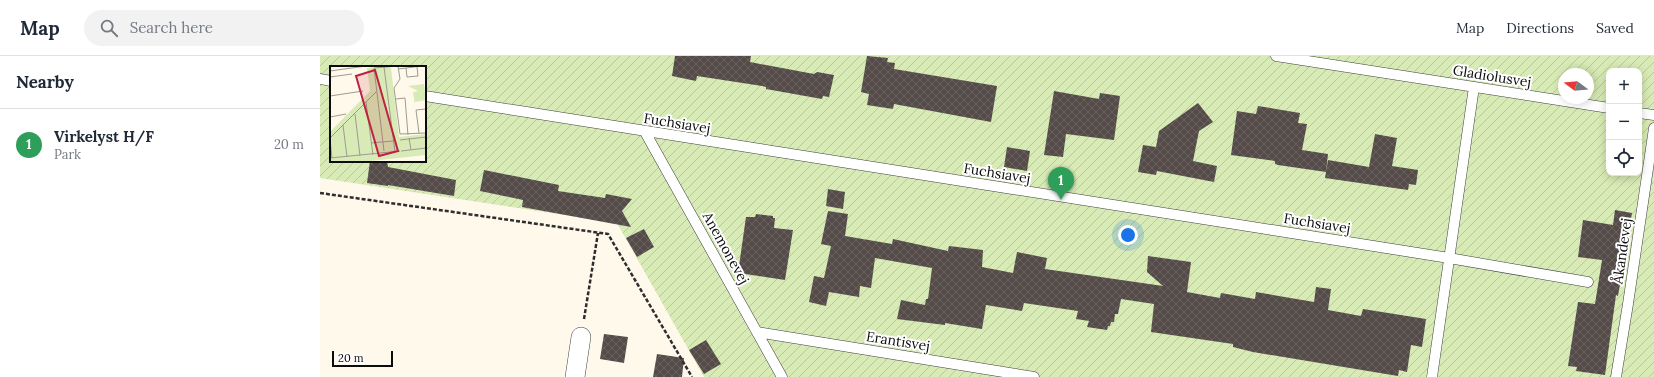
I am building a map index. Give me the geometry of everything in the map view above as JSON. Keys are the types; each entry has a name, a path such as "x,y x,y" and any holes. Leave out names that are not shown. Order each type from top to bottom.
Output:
{"street":[{"path":"575,377 581,337"}],"lane":[{"name":"Gladiolusvej","path":"1276,56 1606,108"},
{"path":"320,80 330,81"},
{"path":"1432,377 1474,87"},
{"name":"Fuchsiavej","path":"426,96 1449,258 1588,282"},
{"path":"1642,113 1654,115"},
{"name":"Åkandevej","path":"1616,377 1630,297 1654,128"},
{"name":"Anemonevej","path":"645,132 782,377"},
{"name":"Erantisvej","path":"757,332 1034,377"}],"path":[{"path":"320,192 608,234 692,377"},
{"path":"581,337 598,233"}],"green space":[{"path":"320,56 1654,56 1654,377 704,377 617,223 320,178"}],"building":[{"path":"675,56 751,56 750,62 814,74 817,72 834,75 829,97 823,96 822,99 766,89 766,87 762,86 697,76 696,81 672,76"},
{"path":"867,56 888,58 887,62 895,63 894,69 997,86 991,122 894,104 893,109 867,105 869,94 861,92"},
{"path":"1054,91 1099,99 1100,93 1120,96 1114,140 1066,134 1063,157 1044,155"},
{"path":"1198,103 1213,122 1199,131 1193,161 1217,166 1214,182 1157,171 1156,175 1138,172 1143,145 1156,147 1159,131"},
{"path":"1258,106 1300,113 1298,123 1307,124 1302,150 1328,154 1326,172 1278,165 1275,164 1275,161 1231,155 1237,111 1256,114"},
{"path":"1375,134 1397,138 1392,166 1418,170 1416,185 1409,184 1408,190 1325,178 1328,160 1369,167"},
{"path":"1007,147 1030,151 1027,171 1004,167"},
{"path":"370,162 387,162 388,167 456,180 454,196 367,183"},
{"path":"484,170 559,185 558,191 605,198 606,194 632,199 622,211 631,227 522,207 523,200 480,191"},
{"path":"828,189 845,192 843,209 826,206"},
{"path":"1615,210 1632,213 1618,296 1616,295 1605,375 1576,371 1577,367 1568,366 1578,302 1595,304 1602,260 1578,257 1583,220 1613,225"},
{"path":"828,211 848,214 845,236 892,244 893,239 948,251 949,246 983,250 982,267 1013,273 1017,252 1047,258 1045,269 1163,286 1147,272 1148,256 1191,262 1187,292 1220,298 1221,293 1255,299 1256,292 1314,302 1316,287 1331,289 1328,310 1361,316 1363,309 1426,319 1422,347 1411,345 1407,372 1399,370 1398,376 1253,352 1233,347 1233,344 1151,332 1154,304 1121,299 1118,314 1115,314 1114,322 1111,322 1107,330 1087,327 1089,321 1076,319 1078,311 1024,303 1022,311 986,305 982,329 945,323 945,325 897,319 901,300 925,305 926,299 928,299 932,268 875,258 871,288 860,286 859,297 829,292 826,306 809,302 814,276 824,278 831,246 821,244"},
{"path":"756,214 773,216 773,218 775,218 774,228 793,230 785,280 738,273 746,217 755,217"},
{"path":"644,229 654,247 637,257 626,238"},
{"path":"604,334 628,337 624,363 600,359"},
{"path":"706,340 721,364 704,374 689,350"},
{"path":"657,354 684,358 682,377 653,377"}],"place":[{"name":"Virkelyst H/F","path":"1061,200"}]}
